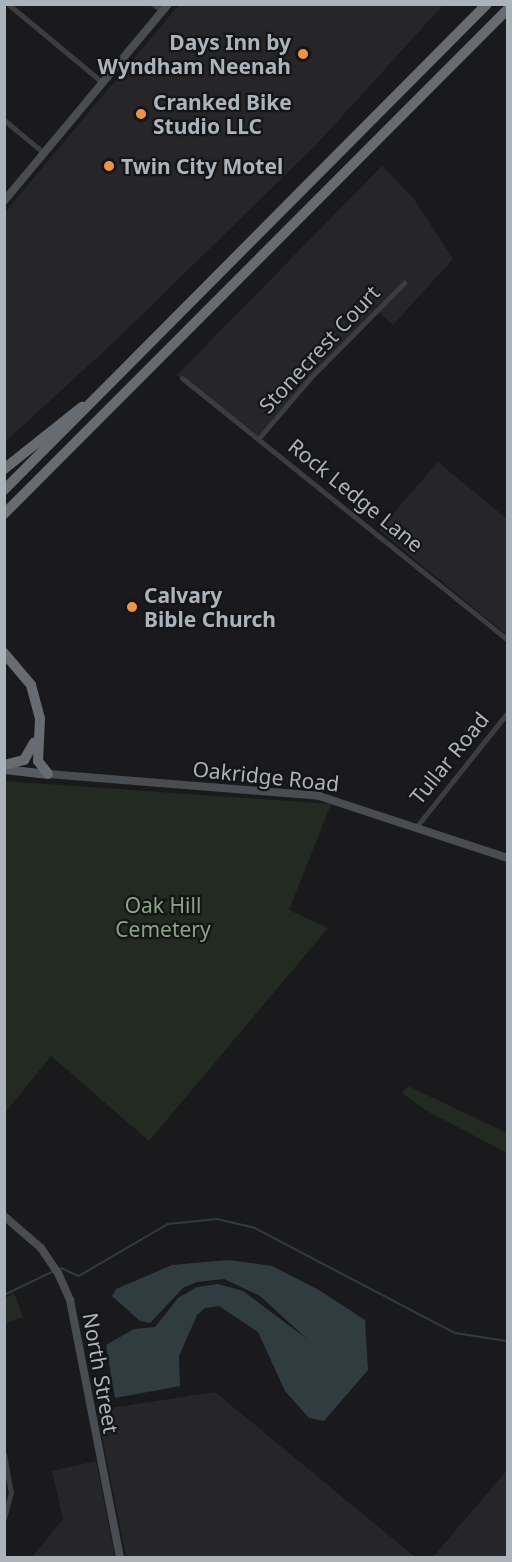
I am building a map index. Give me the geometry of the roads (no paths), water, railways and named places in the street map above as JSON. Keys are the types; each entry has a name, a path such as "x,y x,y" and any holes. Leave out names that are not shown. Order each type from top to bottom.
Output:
{"highway":[{"path":"4,490 486,4"},
{"path":"4,514 507,9"},
{"path":"4,469 73,411 87,404"},
{"path":"4,653 31,686 38,713 38,761 48,774"},
{"path":"4,767 16,764 31,753 38,713"}],"main road":[{"path":"4,767 48,774"},
{"path":"4,774 48,774"}],"street":[{"path":"8,4 103,83"},
{"path":"4,201 165,8 153,4"},
{"path":"4,120 44,153"},
{"name":"Stonecrest Court","path":"259,438 310,378 404,283"},
{"name":"Rock Ledge Lane","path":"182,378 507,640"},
{"name":"Tullar Road","path":"417,826 507,712"},
{"name":"Oakridge Road","path":"48,774 319,796 417,826 507,858"},
{"name":"North Street","path":"4,1216 46,1254 70,1300 120,1557"},
{"path":"4,1454 11,1492 4,1519"}],"waterway":[{"path":"61,1268 79,1276 168,1224 217,1219 253,1227 455,1333 508,1341"},
{"path":"4,1295 52,1272"}],"place":[{"name":"Days Inn by Wyndham Neenah","path":"303,54"},
{"name":"Cranked Bike Studio LLC","path":"141,114"},
{"name":"Twin City Motel","path":"109,166"},
{"name":"Calvary Bible Church","path":"132,607"}],"park label":[{"name":"Oak Hill Cemetery","path":"163,917"}]}
